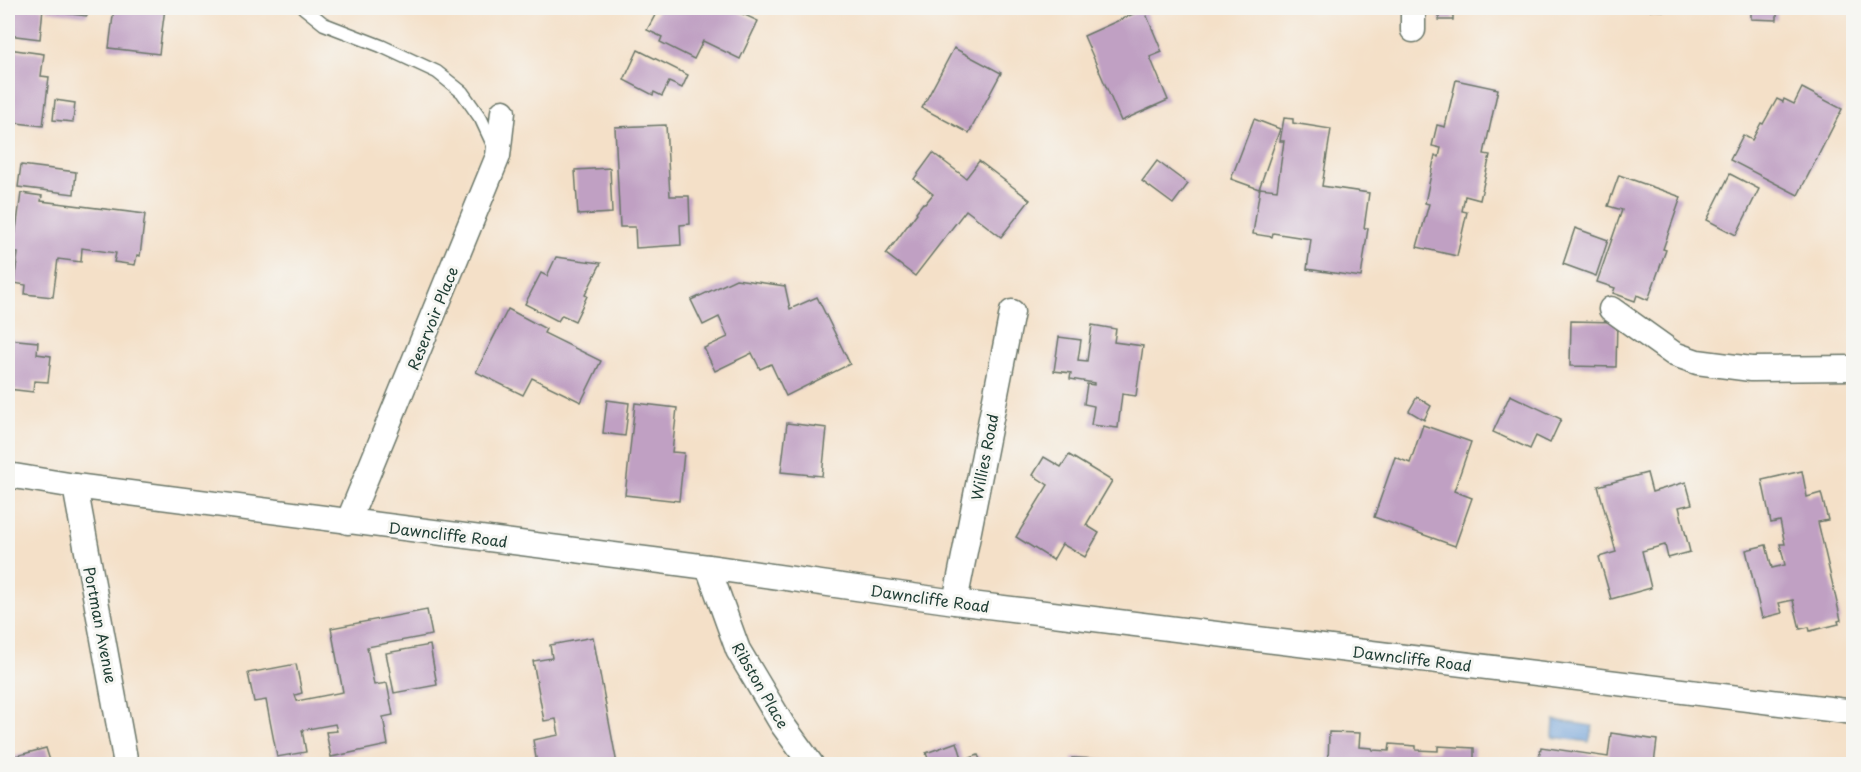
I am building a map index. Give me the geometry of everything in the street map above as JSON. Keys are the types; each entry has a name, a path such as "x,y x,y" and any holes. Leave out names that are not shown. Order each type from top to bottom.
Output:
{"street":[{"name":"Reservoir Place","path":"348,522 498,156 503,112"},
{"path":"1611,309 1674,354 1697,362 1751,369 1854,368"},
{"name":"Willies Road","path":"955,602 1012,312"},
{"name":"Dawncliffe Road","path":"8,476 708,567 955,602 1854,712"},
{"name":"Portman Avenue","path":"75,486 126,765"},
{"name":"Ribston Place","path":"708,567 738,650 782,724 812,765"}],"lane":[{"path":"304,8 324,24 381,46 437,72 462,92 481,119 498,156"}],"water":[{"path":"1554,720 1593,726 1589,742 1553,737"}],"building":[{"path":"11,8 43,8 40,39 8,35"},
{"path":"48,8 88,8 87,16 47,11"},
{"path":"114,8 165,8 159,54 109,48"},
{"path":"659,8 730,8 758,21 740,59 703,41 694,59 660,42 662,37 647,30"},
{"path":"1439,8 1453,8 1453,20 1439,20"},
{"path":"1645,8 1672,8 1672,11 1645,10"},
{"path":"1751,8 1777,8 1777,20 1751,19"},
{"path":"1144,9 1162,52 1150,57 1168,100 1121,121 1084,36"},
{"path":"954,48 1001,73 969,133 922,108"},
{"path":"8,49 44,54 41,76 49,77 43,126 8,122"},
{"path":"638,50 688,75 682,88 669,82 662,96 654,92 653,95 624,80"},
{"path":"1456,80 1498,89 1484,154 1490,155 1480,200 1465,196 1462,211 1467,212 1457,256 1417,247 1429,204 1425,203 1435,155 1439,157 1441,148 1432,146 1437,125 1445,127"},
{"path":"1802,88 1842,109 1798,195 1730,160 1743,135 1752,140 1777,99 1783,102 1784,99 1794,104"},
{"path":"55,100 75,103 73,122 53,120"},
{"path":"1284,118 1293,119 1293,123 1331,129 1322,186 1369,193 1364,228 1368,228 1361,277 1307,269 1311,239 1273,233 1272,237 1253,234 1260,188 1277,190 1284,141 1280,141"},
{"path":"1254,119 1280,129 1259,189 1231,179"},
{"path":"666,125 670,196 689,196 690,224 680,225 681,245 636,248 635,227 620,227 615,127"},
{"path":"933,153 966,178 979,161 1030,200 1001,237 966,210 915,276 886,254 923,203 925,204 933,194 914,179"},
{"path":"1157,161 1188,184 1173,204 1142,181"},
{"path":"21,165 76,172 74,194 18,187"},
{"path":"610,168 612,213 578,215 575,170"},
{"path":"1730,174 1759,189 1736,235 1707,220"},
{"path":"1619,175 1681,197 1663,249 1666,250 1648,300 1637,295 1635,301 1613,293 1615,288 1597,282 1622,210 1608,206"},
{"path":"21,193 42,196 41,201 145,214 140,256 137,255 135,265 114,262 116,253 82,248 81,262 58,259 53,297 25,294 26,285 14,283 18,253 13,252"},
{"path":"1575,228 1608,240 1596,276 1563,264"},
{"path":"556,257 601,263 575,321 562,315 558,321 525,304 541,273 547,276"},
{"path":"736,279 785,286 790,309 817,297 850,364 786,396 771,364 760,369 752,353 715,371 704,348 728,337 719,317 703,325 691,300"},
{"path":"508,309 546,329 544,333 601,361 581,402 532,378 523,395 476,372"},
{"path":"1571,321 1617,322 1616,367 1570,366"},
{"path":"1092,325 1116,329 1114,342 1143,346 1136,396 1122,394 1118,428 1091,425 1094,406 1084,404 1087,384 1094,385 1094,383 1070,379 1071,373 1054,371 1059,337 1081,340 1078,360 1087,361"},
{"path":"8,339 38,342 37,354 51,356 48,382 34,381 33,392 8,389"},
{"path":"1510,395 1561,419 1550,443 1536,436 1530,449 1493,432"},
{"path":"1417,397 1431,406 1424,420 1409,411"},
{"path":"607,400 629,403 625,436 603,433"},
{"path":"635,403 677,408 672,452 684,453 679,501 625,495"},
{"path":"787,423 827,428 822,476 781,472"},
{"path":"1423,425 1471,442 1454,491 1472,498 1455,546 1374,517 1395,457 1410,463"},
{"path":"1069,455 1112,481 1086,525 1099,533 1085,557 1062,544 1053,560 1016,537 1048,485 1033,475 1044,457 1061,467"},
{"path":"1802,471 1807,497 1821,493 1828,520 1818,522 1841,620 1838,621 1839,624 1810,631 1809,627 1800,629 1793,600 1779,603 1782,613 1762,618 1746,550 1766,545 1772,568 1785,565 1780,544 1785,544 1780,521 1771,523 1762,480"},
{"path":"1647,473 1652,492 1686,482 1692,504 1679,507 1690,552 1668,558 1665,545 1642,551 1651,588 1611,599 1599,557 1616,552 1598,486"},
{"path":"427,610 432,635 367,647 374,685 387,683 393,715 383,717 388,745 331,757 326,732 337,731 335,724 302,730 306,752 277,757 266,700 254,702 248,673 296,664 302,693 295,695 297,701 343,692 331,628"},
{"path":"593,637 617,764 537,764 533,740 559,735 556,719 544,721 533,661 552,658 550,645"},
{"path":"430,645 437,685 394,693 386,653"},
{"path":"1329,732 1360,733 1359,747 1373,750 1389,751 1390,744 1416,746 1416,750 1438,751 1438,746 1474,748 1474,764 1328,764"},
{"path":"1611,733 1657,740 1654,764 1538,764 1541,747 1608,757"},
{"path":"957,742 963,761 978,755 982,764 930,764 926,753"},
{"path":"46,748 51,764 14,764 12,757"},
{"path":"1072,758 1104,759 1104,764 1072,764"}]}
